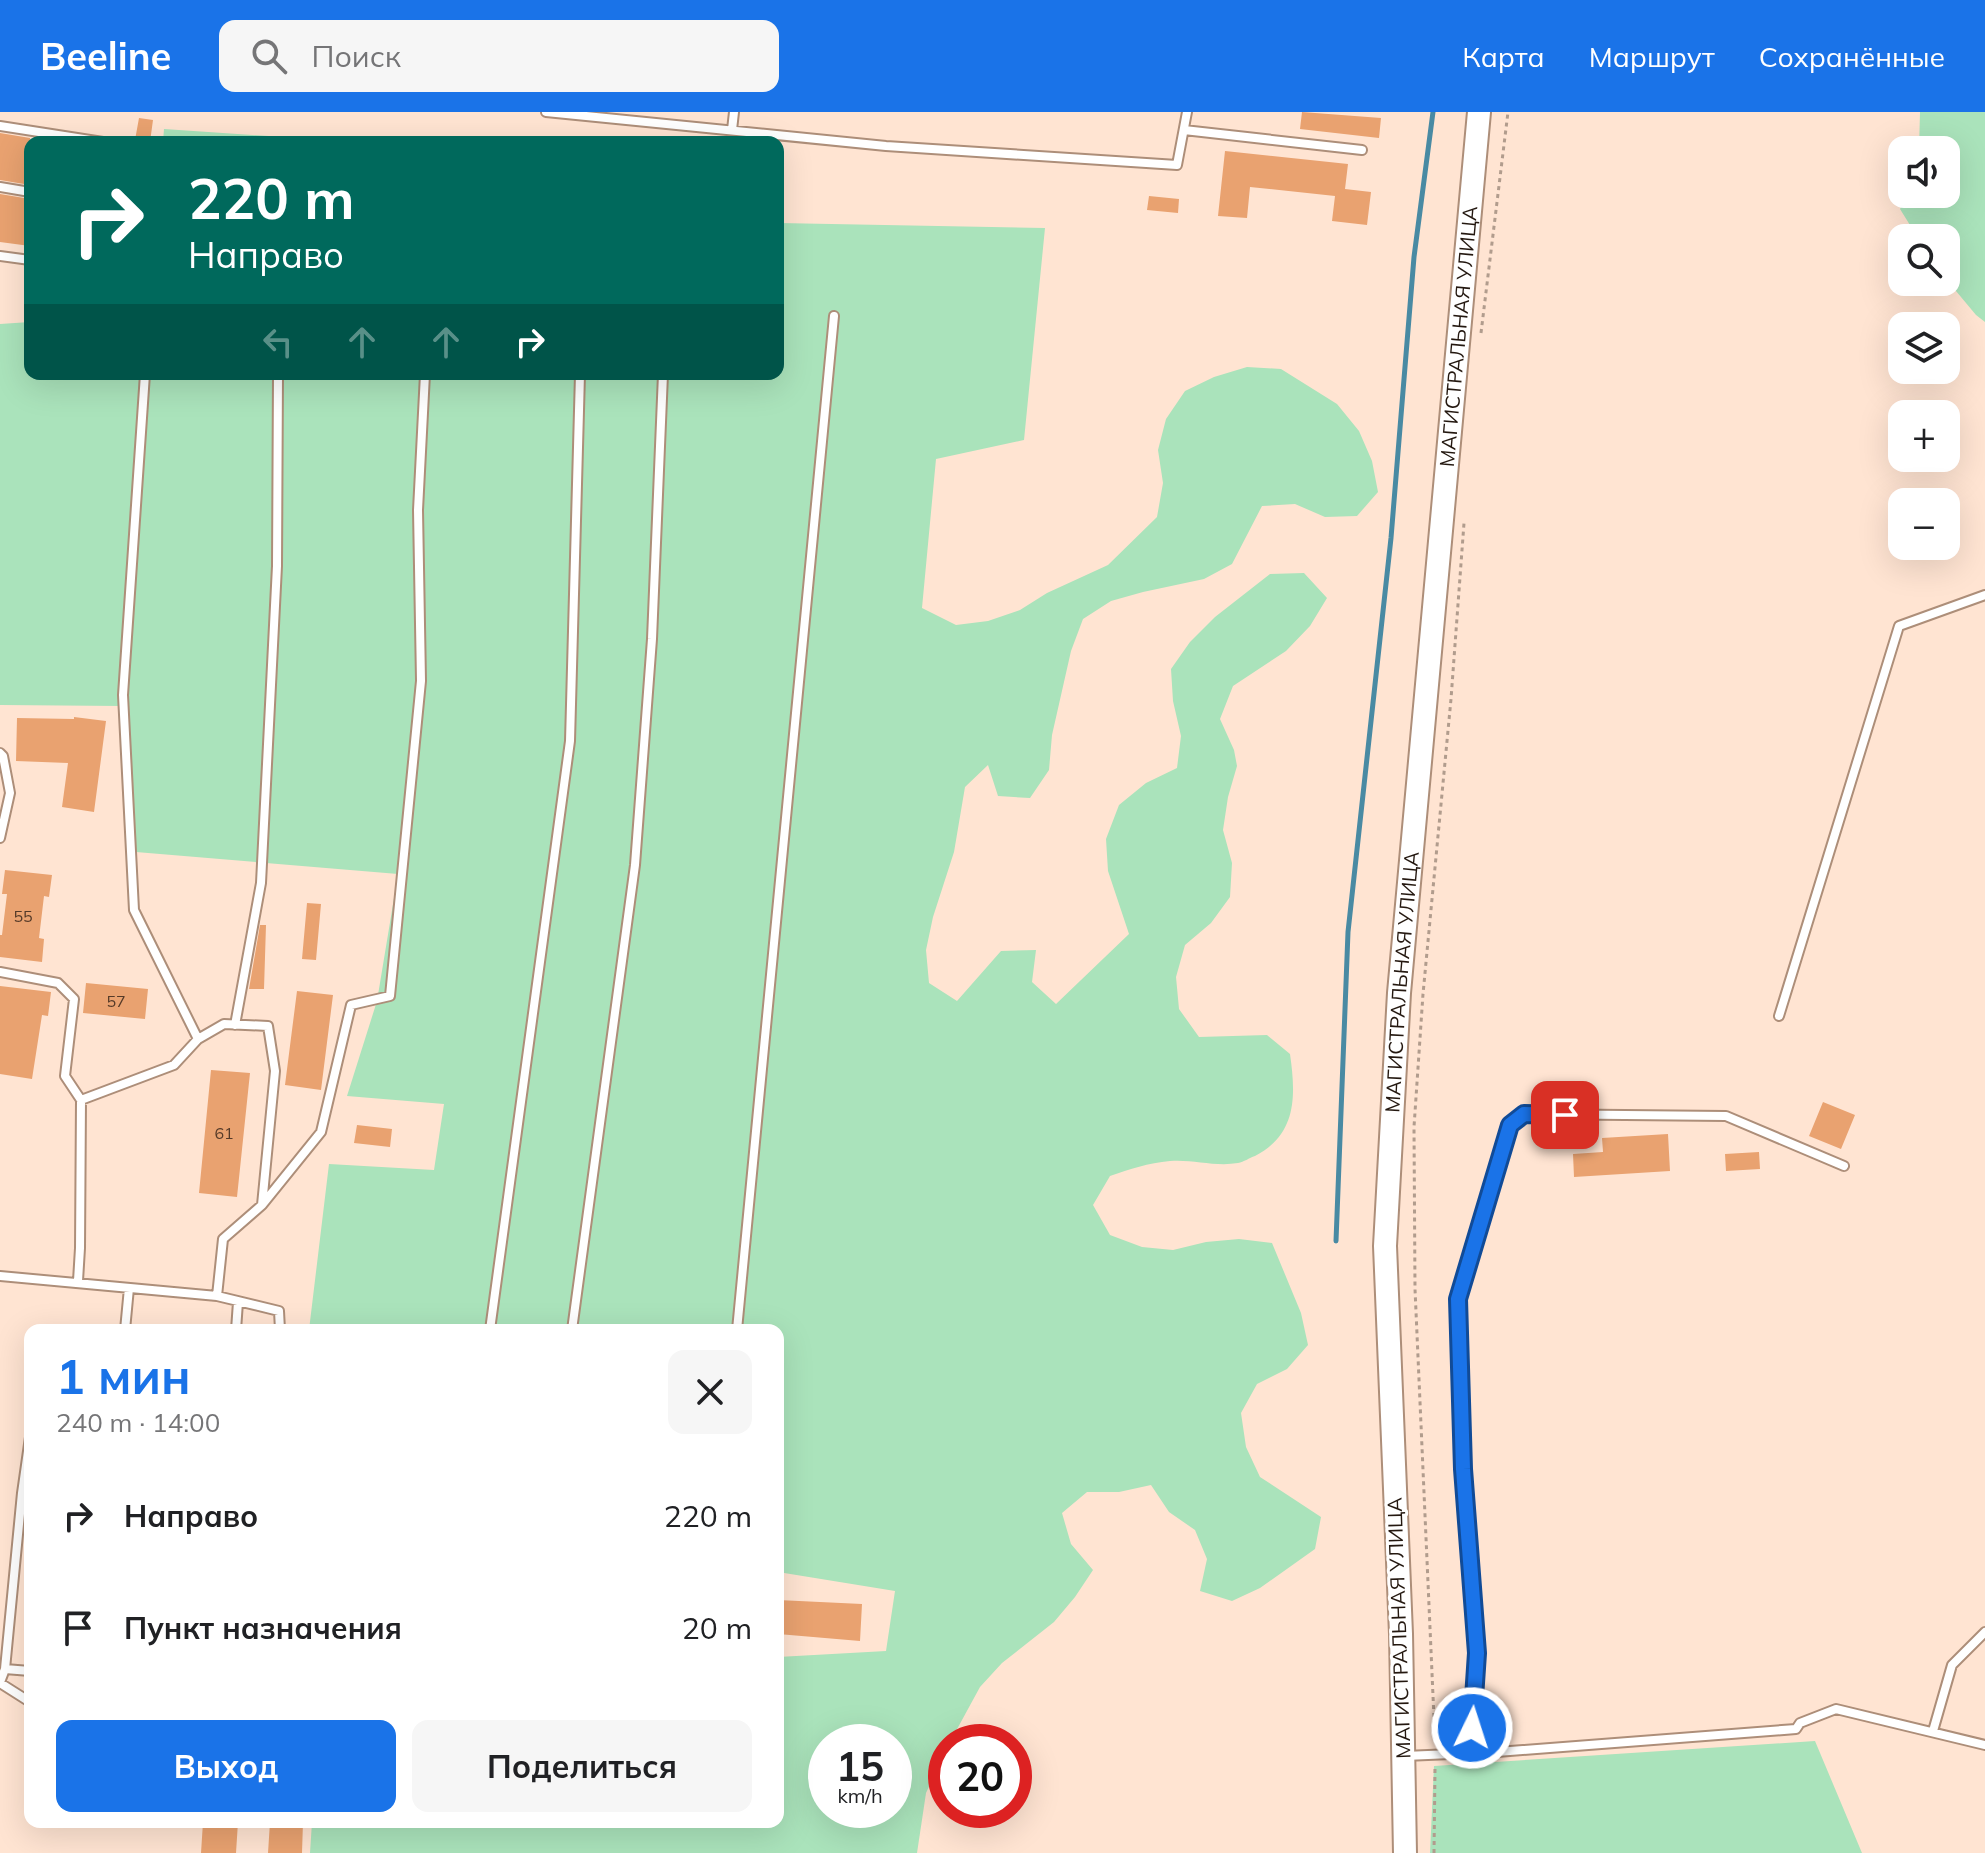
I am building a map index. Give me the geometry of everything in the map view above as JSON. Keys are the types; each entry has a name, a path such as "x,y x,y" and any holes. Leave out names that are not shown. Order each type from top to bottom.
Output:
{"main road":[{"name":"МАГИСТРАЛЬНАЯ УЛИЦА","path":"1405,1853 1385,1246 1387,1192 1399,993 1479,112"}],"lane":[{"path":"546,112 886,146 1177,165 1187,112"},
{"path":"732,130 734,112"},
{"path":"0,126 64,136"},
{"path":"1184,130 1362,150"},
{"path":"0,187 24,191"},
{"path":"0,256 24,259"},
{"path":"738,1324 834,316"},
{"path":"145,380 123,695 134,910 198,1039"},
{"path":"235,1025 261,883 277,566 278,380"},
{"path":"217,1296 223,1239 262,1205 321,1132 351,1005 390,996 421,681 418,510 425,380"},
{"path":"491,1324 570,741 580,380"},
{"path":"573,1324 635,865 652,639 663,380"},
{"path":"1779,1016 1899,626 1985,595"},
{"path":"0,753 10,793 0,838"},
{"path":"0,972 58,983 74,999 65,1076 81,1100 78,1281"},
{"path":"81,1100 174,1065 198,1039 224,1024 268,1026 275,1071 262,1205"},
{"path":"1471,1753 1477,1653 1463,1469 1458,1299 1510,1125 1524,1114 1726,1116 1844,1166"},
{"path":"0,1276 217,1296 279,1311 280,1324"},
{"path":"126,1324 129,1288"},
{"path":"236,1324 238,1302"},
{"path":"24,1511 5,1669 0,1683 24,1698"},
{"path":"1933,1731 1952,1665 1985,1632"},
{"path":"5,1669 24,1671"},
{"path":"1404,1756 1796,1729 1800,1723 1836,1709 1985,1745"}],"path":[{"path":"1480,343 1508,112"},
{"path":"1434,1853 1435,1755 1416,1320 1414,1127 1464,515"}],"green space":[{"path":"1920,112 1985,112 1985,322 1960,296 1960,224 1909,224 1900,209 1960,208 1960,136 1919,136"},
{"path":"164,129 268,136 163,136"},
{"path":"784,223 1045,228 1024,440 936,459 922,608 956,625 988,621 1020,610 1047,593 1108,565 1157,517 1163,483 1158,450 1166,419 1185,391 1214,377 1247,367 1281,369 1337,404 1359,431 1372,461 1378,492 1357,516 1325,517 1295,504 1262,506 1232,564 1204,579 1111,601 1083,619 1071,651 1052,735 1049,770 1030,798 998,796 988,765 965,787 954,852 926,950 929,983 957,1001 1001,951 1036,950 1032,982 1056,1004 1129,934 1108,871 1106,839 1119,805 1146,783 1177,768 1181,736 1173,701 1171,669 1190,642 1215,617 1270,574 1304,573 1327,598 1310,626 1286,651 1233,686 1220,719 1234,750 1237,766 1223,830 1232,863 1230,897 1211,923 1185,945 1176,977 1179,1009 1199,1037 1267,1035 1290,1054 1293,1099 1286,1125 1269,1147 1240,1162 1170,1161 1110,1176 1093,1205 1110,1235 1142,1247 1173,1250 1206,1242 1239,1239 1272,1243 1301,1313 1308,1345 1287,1369 1257,1384 1241,1413 1246,1447 1260,1477 1321,1517 1315,1549 1260,1588 1232,1601 1200,1591 1207,1559 1195,1530 1169,1512 1151,1485 1119,1492 1087,1492 1062,1513 1071,1544 1093,1570 1075,1597 1054,1622 1002,1663 980,1687 960,1724 928,1724 928,1789 917,1853 310,1853 312,1828 784,1828 784,1657 886,1651 895,1591 784,1573 784,1324 310,1324 329,1164 434,1170 444,1104 347,1096 377,1001 398,874 136,852 122,706 0,705 0,324 24,322 24,380 784,380"},
{"path":"1815,1741 1862,1853 1430,1853 1434,1766"}],"building":[{"path":"1302,112 1381,118 1379,138 1300,129"},
{"path":"139,118 153,120 151,136 136,136"},
{"path":"0,133 24,137 24,184 0,180"},
{"path":"1225,151 1348,164 1345,189 1371,192 1367,225 1332,221 1335,196 1250,187 1247,218 1218,216"},
{"path":"0,194 24,198 24,245 0,242"},
{"path":"1149,196 1179,199 1178,213 1147,210"},
{"path":"74,717 106,721 94,812 62,807 68,763 16,761 17,718"},
{"path":"5,870 52,875 49,897 44,896 39,938 44,939 42,962 0,957 0,935 7,894 2,894"},
{"path":"307,903 321,904 316,960 302,959"},
{"path":"260,925 266,925 264,989 249,989"},
{"path":"86,983 148,989 145,1019 83,1013"},
{"path":"0,986 51,992 48,1016 42,1015 32,1079 0,1074"},
{"path":"297,991 333,995 321,1090 285,1085"},
{"path":"211,1070 250,1073 237,1197 199,1193"},
{"path":"1823,1102 1855,1115 1841,1149 1809,1136"},
{"path":"357,1125 392,1129 390,1147 354,1143"},
{"path":"1668,1134 1670,1171 1574,1177 1573,1154 1603,1152 1602,1138"},
{"path":"1759,1152 1760,1169 1726,1171 1725,1154"},
{"path":"784,1600 862,1604 860,1641 784,1635"},
{"path":"203,1828 238,1828 236,1853 201,1853"},
{"path":"270,1828 303,1828 302,1853 268,1853"}],"waterway":[{"path":"1336,1241 1348,932 1391,538 1414,257 1433,112"}],"route":[{"path":"1472,1728 1477,1653 1463,1469 1458,1299 1510,1125 1524,1114 1565,1115"}]}
